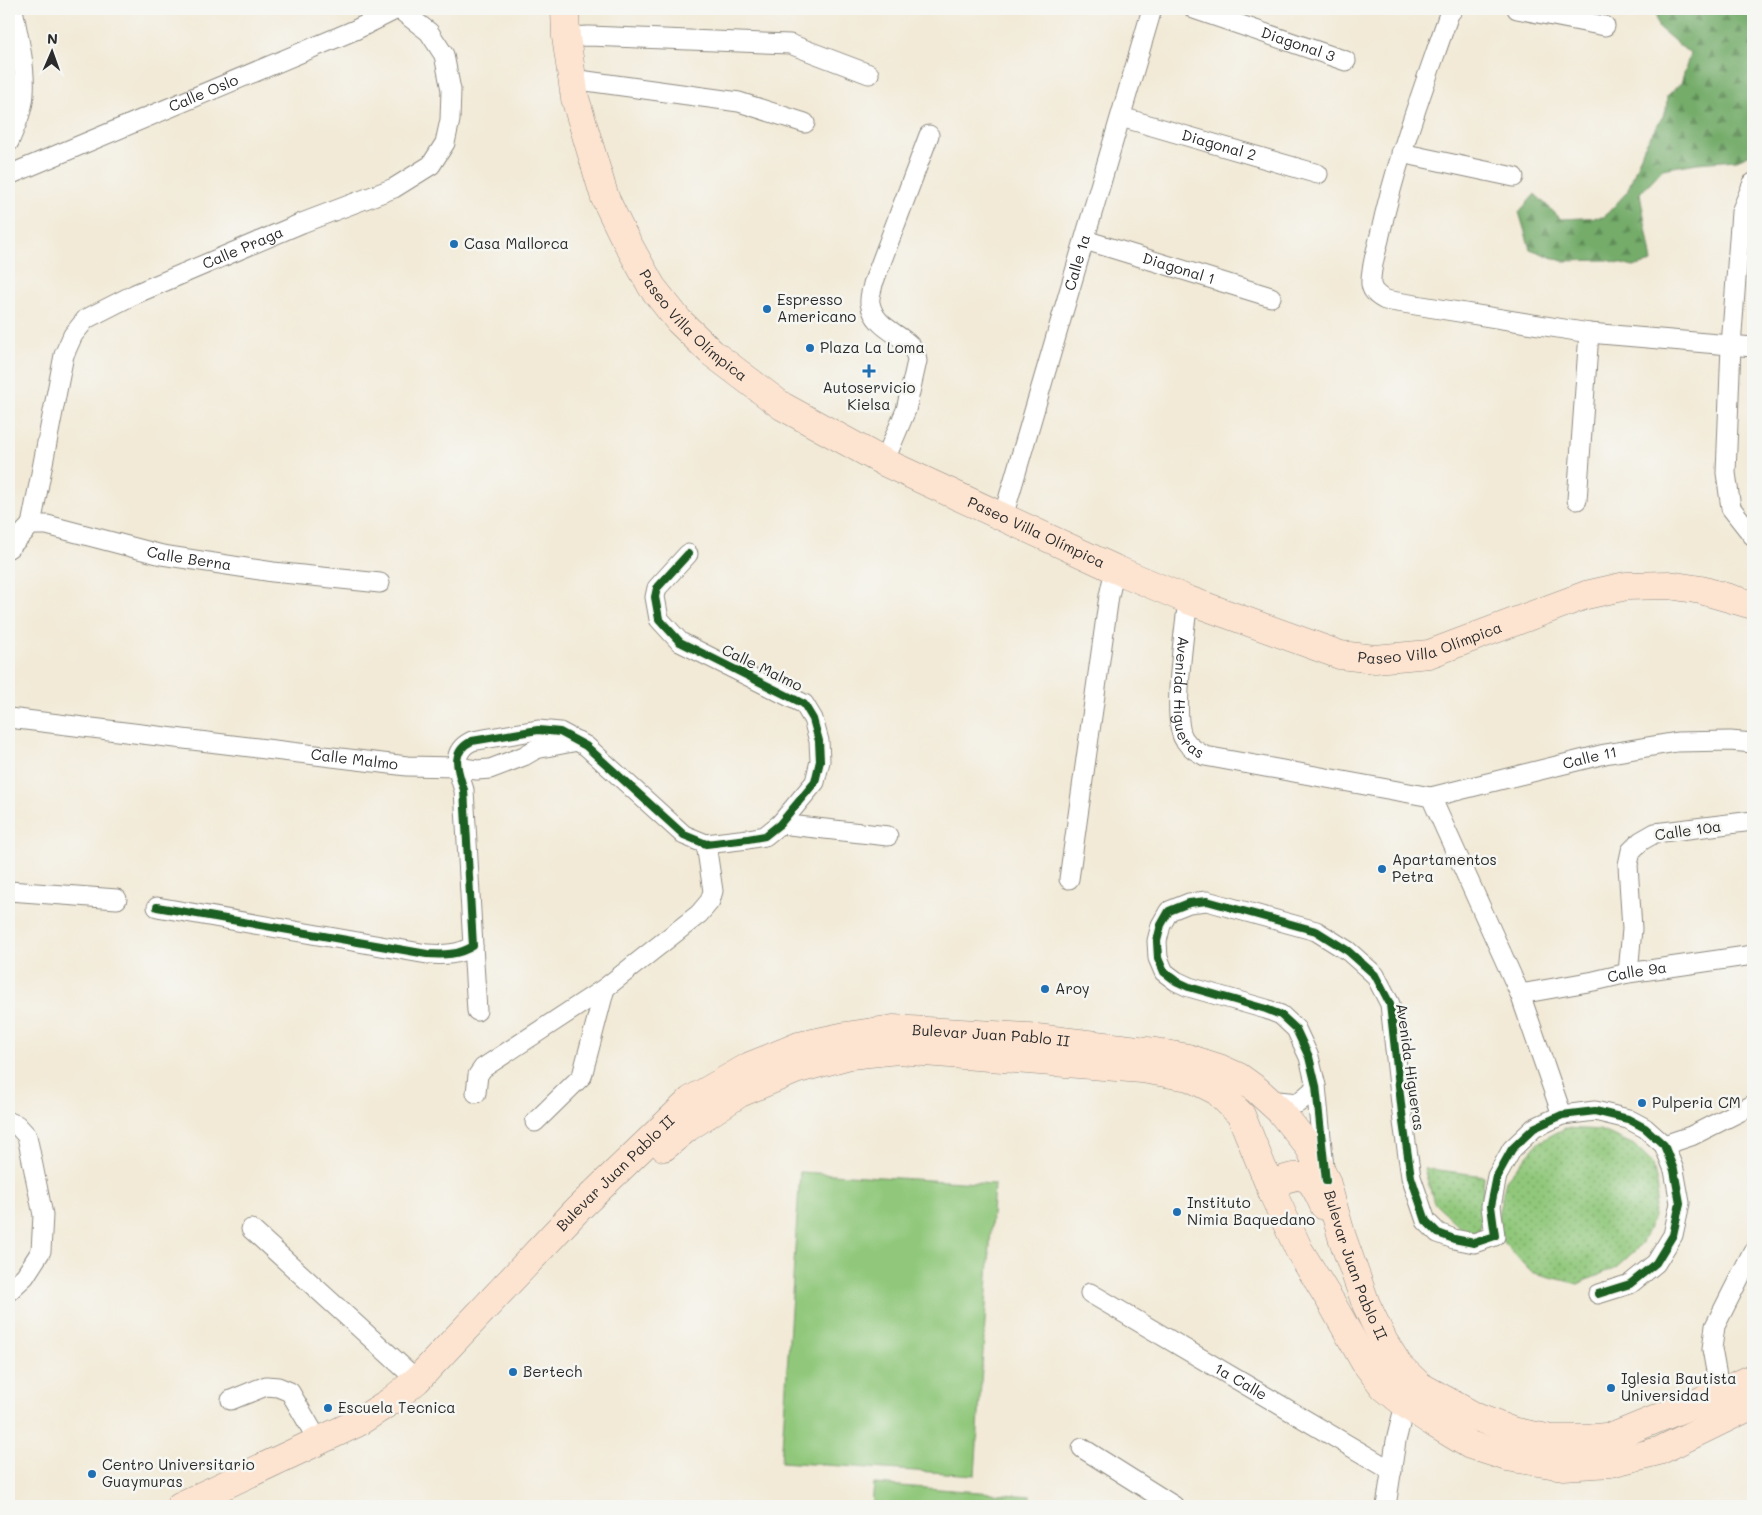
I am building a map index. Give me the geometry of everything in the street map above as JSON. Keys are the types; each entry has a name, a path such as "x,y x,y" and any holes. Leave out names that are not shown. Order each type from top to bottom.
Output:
{"main road":[{"name":"Paseo Villa Olímpica","path":"565,9 566,37 574,98 605,198 652,287 679,321 712,353 782,406 884,462 1115,569 1188,600 1334,654 1375,659 1429,654 1586,595 1626,586 1668,586 1701,590 1753,605"},
{"name":"Bulevar Juan Pablo II","path":"180,1506 357,1424 391,1401 417,1380 577,1210 690,1100 750,1066 799,1046 893,1029 1028,1037 1099,1044 1188,1058 1239,1077 1280,1111 1309,1147 1326,1181 1339,1227 1370,1312 1384,1342 1399,1366 1420,1386 1476,1418 1512,1431 1552,1439 1587,1439 1615,1436 1753,1378"},
{"name":"Bulevar Juan Pablo II","path":"224,1506 316,1463 402,1417 430,1392 625,1183 687,1128 740,1093 795,1070 850,1055 898,1050 1142,1069 1189,1077 1217,1091 1241,1115 1273,1194 1299,1250 1364,1361 1384,1387 1405,1404 1470,1445 1507,1457 1563,1466 1611,1463 1659,1451 1753,1405"},
{"path":"1273,1194 1280,1181 1294,1175 1302,1177 1314,1184 1325,1208 1339,1227 1336,1250 1328,1255 1315,1257 1299,1250"}],"street":[{"path":"9,142 18,122 24,95 23,72 13,9"},
{"name":"Calle Oslo","path":"9,175 355,30 398,9"},
{"name":"Calle Praga","path":"31,525 64,355 73,335 86,319 135,294 302,223 394,188 431,165 445,143 450,120 451,90 444,55 429,32 398,9"},
{"name":"Calle 1a","path":"1003,517 1152,9"},
{"name":"Diagonal 3","path":"1194,9 1346,61"},
{"path":"1454,9 1449,14 1401,153 1384,217 1372,274 1371,285 1376,294 1385,300 1589,333 1753,347"},
{"path":"1518,9 1605,26"},
{"path":"566,37 590,36 790,44 869,74"},
{"path":"572,79 739,102 805,123"},
{"name":"Diagonal 2","path":"1121,117 1318,174"},
{"path":"884,462 906,410 918,361 917,353 911,345 883,326 874,315 869,302 873,284 929,135"},
{"path":"1401,153 1514,177"},
{"path":"1753,183 1741,212 1731,346 1727,448 1728,493 1731,508 1753,536"},
{"name":"Diagonal 1","path":"1084,240 1271,297"},
{"path":"1577,500 1589,333"},
{"path":"9,548 31,525"},
{"name":"Calle Berna","path":"31,525 47,525 162,555 273,572 380,583"},
{"name":"Calle Malmo","path":"688,554 657,588 655,597 659,619 680,642 804,704 813,719 819,741 820,761 814,782 780,824 764,836 706,844"},
{"path":"1069,879 1109,596 1115,569"},
{"name":"Avenida Higueras","path":"1188,600 1180,672 1178,724 1183,738 1193,749 1205,756 1432,797"},
{"name":"Calle Malmo","path":"9,718 407,766 456,767 477,770 490,769 524,756 536,749 578,741"},
{"path":"476,1093 478,1075 483,1068 605,988 699,914 710,902 713,891 706,844 684,835 586,746 560,732 538,730 472,741 464,745 458,755 456,767 464,790 477,1011"},
{"name":"Calle 11","path":"1432,797 1605,754 1668,744 1730,741 1753,743"},
{"path":"1432,797 1520,994 1562,1115"},
{"name":"Calle 10a","path":"1628,973 1632,928 1628,865 1631,850 1641,840 1655,833 1753,821"},
{"path":"780,824 888,836"},
{"path":"9,891 117,899"},
{"name":"Avenida Higueras","path":"1326,1181 1316,1086 1309,1057 1296,1029 1281,1015 1189,987 1176,981 1164,972 1158,958 1157,942 1161,926 1169,912 1188,903 1207,901 1316,930 1348,951 1375,975 1390,1004 1411,1176 1426,1221 1438,1233 1474,1243 1495,1236 1491,1206 1497,1176 1504,1162 1512,1149 1534,1128 1562,1115 1595,1111 1628,1119 1644,1128 1664,1145 1674,1170 1680,1203 1673,1235 1656,1263 1630,1284 1598,1294"},
{"path":"157,908 427,954 446,955 473,946"},
{"name":"Calle 9a","path":"1520,994 1628,973 1753,954"},
{"path":"535,1122 582,1076 605,988"},
{"path":"1268,1100 1298,1103 1316,1086"},
{"path":"1664,1145 1691,1136 1753,1105"},
{"path":"9,1290 25,1276 41,1251 44,1215 27,1136 13,1124"},
{"path":"251,1230 417,1380"},
{"path":"1720,1393 1712,1349 1715,1326 1753,1250"},
{"name":"1a Calle","path":"1090,1293 1392,1471"},
{"path":"231,1400 266,1386 278,1387 290,1392 319,1442"},
{"path":"1386,1506 1396,1442 1405,1404"},
{"path":"1082,1448 1174,1506"}],"green space":[{"path":"1655,9 1753,9 1753,153 1737,160 1697,163 1663,169 1640,193 1652,262 1633,267 1607,260 1562,261 1530,249 1519,212 1535,194 1561,219 1604,217 1627,192 1644,147 1666,111 1667,96 1681,83 1690,54 1658,27"},
{"path":"1565,1128 1601,1130 1634,1145 1653,1164 1658,1191 1652,1221 1641,1245 1617,1267 1578,1284 1531,1272 1502,1241 1498,1215 1506,1180 1539,1142"},
{"path":"1424,1168 1484,1176 1480,1232 1466,1233 1434,1203"},
{"path":"800,1172 994,1184 975,1475 781,1462"},
{"path":"874,1484 1031,1496 1030,1506 872,1506"}],"cycle path":[{"path":"157,907 427,954 451,954 468,949 473,946 464,790 458,769 458,756 465,745 472,741 538,730 560,732 586,746 684,835 706,844 765,836 780,824 815,782 820,761 819,741 813,719 804,704 680,642 659,619 655,597 657,588 688,554"},
{"path":"1326,1181 1316,1086 1309,1057 1296,1029 1281,1015 1189,987 1176,981 1164,972 1158,958 1157,941 1161,925 1169,911 1189,903 1207,901 1316,931 1348,951 1375,975 1390,1004 1411,1177 1426,1221 1438,1233 1474,1243 1495,1236 1491,1206 1497,1176 1512,1149 1534,1128 1562,1115 1595,1111 1628,1119 1645,1128 1664,1145 1674,1170 1680,1203 1673,1235 1656,1263 1630,1284 1598,1294"}],"place":[{"name":"Casa Mallorca","path":"454,244"},
{"name":"Espresso Americano","path":"767,309"},
{"name":"Plaza La Loma","path":"810,348"},
{"name":"Autoservicio Kielsa","path":"869,371"},
{"name":"Apartamentos Petra","path":"1382,869"},
{"name":"Aroy","path":"1045,989"},
{"name":"Pulperia CM","path":"1642,1103"},
{"name":"Instituto Nimia Baquedano","path":"1177,1212"},
{"name":"Bertech","path":"513,1372"},
{"name":"Iglesia Bautista Universidad","path":"1611,1388"},
{"name":"Escuela Tecnica","path":"328,1408"},
{"name":"Centro Universitario Guaymuras","path":"92,1474"}]}
